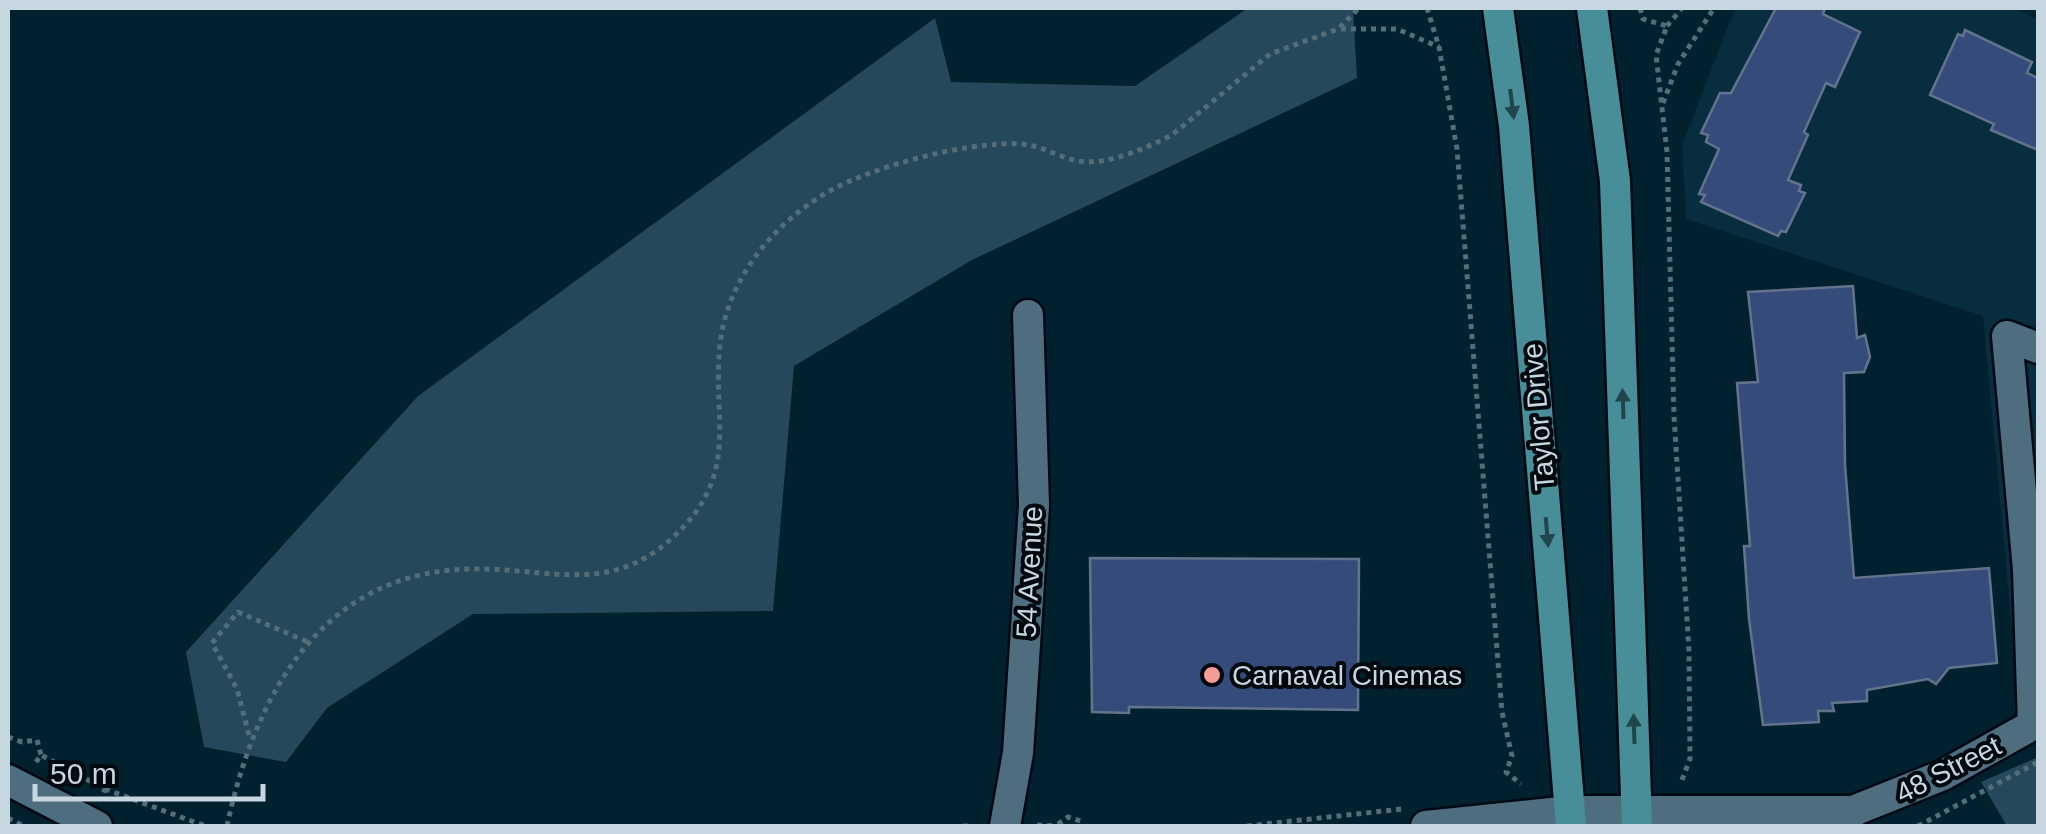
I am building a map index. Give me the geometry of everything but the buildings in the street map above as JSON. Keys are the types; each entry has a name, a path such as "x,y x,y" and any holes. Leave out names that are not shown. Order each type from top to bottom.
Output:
{"main road":[{"name":"Taylor Drive","path":"1498,8 1514,126 1570,819"},
{"path":"1592,8 1614,182 1637,818"}],"street":[{"name":"54 Avenue","path":"1005,826 1018,754 1034,504 1028,315"},
{"path":"2036,724 2033,579 2006,336 2038,348"},
{"name":"48 Street","path":"1811,826 1943,775 2036,724"},
{"path":"8,780 97,826"},
{"name":"48 Street","path":"1426,826 1855,811"}],"path":[{"path":"1338,29 1359,8"},
{"path":"1427,8 1439,47 1456,149 1502,712 1512,756 1506,772 1512,778"},
{"path":"1640,8 1643,19 1667,26"},
{"path":"1681,773 1690,758 1689,652 1674,416 1672,259 1656,55 1667,26 1682,8"},
{"path":"1663,106 1678,64 1714,8"},
{"path":"227,826 250,738 308,642 341,610 391,584 460,569 586,576 625,566 672,538 690,518 718,464 723,416 720,344 736,286 774,233 818,198 887,166 985,146 1027,144 1082,162 1124,154 1172,136 1270,54 1338,29 1397,29 1439,47"},
{"path":"250,738 237,689 212,644 238,612 308,642"},
{"path":"8,737 22,742 38,740 40,754"},
{"path":"1918,826 2038,762"},
{"path":"105,789 205,826"},
{"path":"1248,826 1390,810"},
{"path":"1068,826 1060,822 1068,817 1084,822"},
{"path":"8,818 24,826"}],"shaded area":[{"path":"1248,8 1353,8 1357,78 972,260 794,366 773,611 473,614 327,708 286,762 204,747 186,652 418,396 935,18 951,82 1135,86"},
{"path":"1735,8 2011,8 2038,19 2038,688 2018,694 1983,316 1686,219 1682,145"},
{"path":"2038,757 2038,826 2007,826 1981,782"}],"place":[{"name":"Carnaval Cinemas","path":"1212,675"}]}
